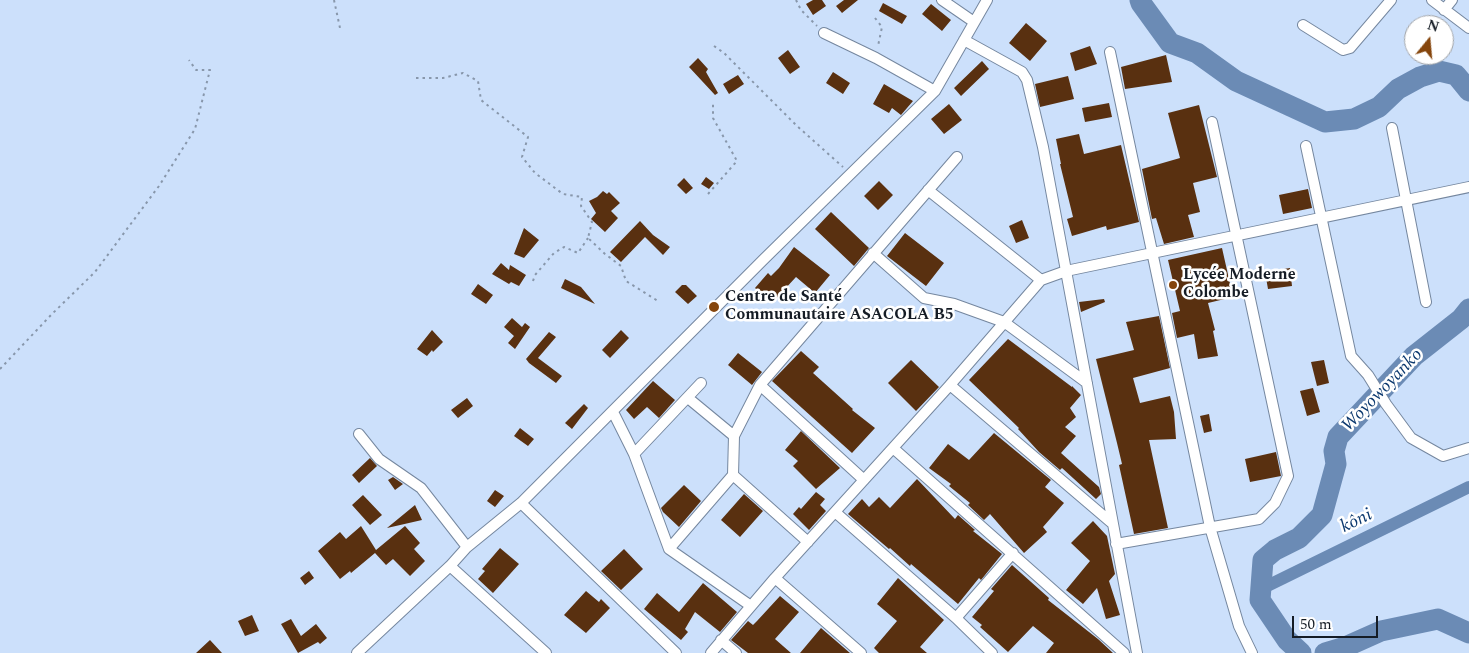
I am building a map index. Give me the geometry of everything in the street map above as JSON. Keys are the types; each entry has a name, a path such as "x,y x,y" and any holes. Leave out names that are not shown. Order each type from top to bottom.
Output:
{"street":[{"path":"942,0 974,22"},
{"path":"357,653 450,566 467,547 521,503 763,260 935,91 987,0"},
{"path":"1303,24 1343,50 1350,48 1391,0"},
{"path":"1432,0 1469,28"},
{"path":"1444,10 1452,0"},
{"path":"824,33 876,58 935,91"},
{"path":"964,40 1022,72 1027,80 1043,147 1137,653"},
{"path":"1110,52 1210,527 1239,626 1252,653"},
{"path":"1116,544 1259,519 1274,503 1288,476 1212,122"},
{"path":"1392,128 1426,302"},
{"path":"1306,146 1351,356 1368,375 1410,438 1443,456 1469,448"},
{"path":"669,549 734,475 734,436 760,385 957,157"},
{"path":"711,653 775,578 950,385 1041,280 1066,271 1469,187"},
{"path":"928,190 1041,280"},
{"path":"873,254 924,298 961,306 1004,322 1087,383"},
{"path":"634,454 702,383"},
{"path":"760,385 864,480"},
{"path":"950,385 1113,524"},
{"path":"688,398 734,436"},
{"path":"613,412 634,454 669,549 751,606"},
{"path":"359,434 380,459 422,488 467,547"},
{"path":"892,448 1124,653"},
{"path":"734,475 808,542"},
{"path":"521,503 676,653"},
{"path":"835,512 956,618 992,653"},
{"path":"956,618 1013,553"},
{"path":"450,566 545,653"},
{"path":"775,578 861,653"},
{"path":"721,640 736,653"}],"path":[{"path":"334,0 340,28"},
{"path":"796,0 801,10 824,33"},
{"path":"874,18 882,27 876,58"},
{"path":"714,46 724,53 797,126 851,174"},
{"path":"0,369 95,272 159,186 195,129 210,70 196,70 190,60"},
{"path":"416,78 443,78 463,73 478,81 481,100 528,137 522,157 535,173 563,194 582,197 582,206 592,222 588,238 578,253 564,247 554,253 535,275 533,281"},
{"path":"708,194 737,161 713,118 713,102"},
{"path":"588,238 621,266 626,281 658,301"}],"building":[{"path":"813,0 822,0 826,6 813,15 806,4"},
{"path":"844,0 858,0 842,13 836,6"},
{"path":"883,3 907,16 902,24 879,11"},
{"path":"931,4 951,20 942,31 922,14"},
{"path":"1026,23 1047,41 1030,61 1009,43"},
{"path":"1090,46 1097,64 1075,71 1070,53"},
{"path":"788,50 800,67 790,74 778,58"},
{"path":"1166,55 1172,82 1125,89 1121,67"},
{"path":"698,58 708,69 706,72 718,93 715,95 689,67"},
{"path":"982,61 989,69 961,96 954,88"},
{"path":"833,72 850,83 843,94 826,83"},
{"path":"738,75 744,84 729,94 723,84"},
{"path":"1068,76 1074,99 1040,107 1035,84"},
{"path":"884,84 913,101 901,115 892,108 889,113 873,104"},
{"path":"1109,103 1112,117 1085,122 1082,108"},
{"path":"949,104 962,120 944,134 931,119"},
{"path":"1199,105 1217,177 1193,183 1200,212 1188,215 1194,237 1164,244 1156,218 1152,219 1142,169 1180,158 1168,113"},
{"path":"1079,134 1084,154 1121,145 1139,222 1107,230 1106,226 1072,236 1067,219 1073,217 1056,139"},
{"path":"706,177 714,183 709,189 701,184"},
{"path":"684,178 693,188 686,194 677,185"},
{"path":"879,181 893,195 878,210 864,196"},
{"path":"1308,189 1312,208 1283,214 1279,195"},
{"path":"603,191 607,194 609,192 620,203 611,211 618,218 605,232 591,219 596,213 589,201"},
{"path":"831,212 869,248 854,266 815,229"},
{"path":"1022,220 1029,238 1016,243 1009,226"},
{"path":"640,221 653,235 670,247 663,255 645,237 621,262 610,252"},
{"path":"524,228 539,240 524,258 514,254"},
{"path":"905,233 944,263 926,286 887,256"},
{"path":"794,247 830,275 815,293 796,277 772,303 755,288 768,273 771,276 779,268"},
{"path":"1222,248 1233,297 1208,303 1215,330 1213,331 1218,356 1198,359 1194,334 1177,338 1172,313 1180,311 1168,260"},
{"path":"501,263 509,270 510,265 526,275 519,286 511,282 509,284 492,274"},
{"path":"1290,268 1292,286 1268,289 1265,272"},
{"path":"565,279 581,287 595,304 561,288"},
{"path":"478,284 493,295 486,304 471,294"},
{"path":"682,285 686,285 697,296 688,304 675,292"},
{"path":"1104,299 1105,302 1081,312 1079,302"},
{"path":"1159,316 1170,368 1133,378 1140,403 1170,396 1174,412 1176,439 1149,440 1168,528 1134,534 1119,465 1122,464 1096,359 1134,350 1126,322"},
{"path":"512,318 522,327 525,323 530,327 515,349 508,343 514,336 504,327"},
{"path":"432,330 443,342 427,356 417,349"},
{"path":"621,330 629,338 610,358 602,350"},
{"path":"549,332 556,337 538,358 562,376 556,383 526,359"},
{"path":"1008,339 1072,386 1081,395 1070,408 1076,417 1065,427 1076,436 1061,453 1099,487 1101,494 1096,499 1062,468 1060,470 1039,452 1019,428 969,380"},
{"path":"801,351 819,367 813,373 852,410 875,428 852,453 772,381"},
{"path":"738,353 762,372 752,385 728,365"},
{"path":"911,360 939,387 916,411 888,383"},
{"path":"1324,360 1329,383 1317,386 1311,362"},
{"path":"653,381 675,400 659,418 647,407 634,419 626,410"},
{"path":"1313,388 1320,412 1307,416 1300,391"},
{"path":"467,398 473,406 458,418 451,410"},
{"path":"584,404 588,408 572,429 565,423"},
{"path":"1209,414 1212,431 1204,433 1200,416"},
{"path":"520,428 534,439 528,446 514,436"},
{"path":"801,431 840,468 816,489 793,466 798,461 785,450"},
{"path":"994,433 1051,480 1045,487 1064,503 1043,527 1047,532 1024,553 990,514 984,520 968,505 970,503 949,486 951,484 929,468 948,444 969,460"},
{"path":"1276,452 1281,476 1250,482 1245,459"},
{"path":"370,458 377,466 359,483 352,475"},
{"path":"393,477 403,484 395,490 388,480"},
{"path":"917,479 955,519 958,515 975,530 973,531 1002,554 958,604 848,514 862,499 869,507 879,497 890,508"},
{"path":"684,485 701,501 679,527 661,508"},
{"path":"495,490 504,496 495,507 487,501"},
{"path":"816,492 825,499 820,505 826,511 809,530 793,514 799,507 801,509"},
{"path":"744,494 763,511 740,537 721,520"},
{"path":"363,495 382,515 370,525 352,505"},
{"path":"415,505 422,520 387,528"},
{"path":"1093,521 1107,536 1115,574 1109,581 1120,615 1106,619 1097,588 1083,604 1066,590 1090,561 1071,543"},
{"path":"361,526 376,550 405,526 420,543 414,549 425,561 410,576 393,559 386,565 375,553 351,573 350,571 340,579 318,551 340,532 346,539"},
{"path":"500,548 519,564 493,593 478,579 485,571 482,569"},
{"path":"624,549 643,569 621,590 601,571"},
{"path":"1012,565 1049,598 1048,600 1113,653 1046,653 1054,643 1033,626 1008,652 980,627 982,625 972,617 994,591 991,589"},
{"path":"309,571 314,578 305,585 300,578"},
{"path":"898,578 944,620 920,647 927,653 879,653 874,648 897,621 877,604"},
{"path":"703,583 737,612 720,632 695,612 685,629 688,632 681,640 644,609 657,593 679,612"},
{"path":"586,591 599,602 601,599 610,608 586,633 564,615"},
{"path":"780,596 799,612 775,639 791,653 748,653 731,640 748,621 753,625"},
{"path":"252,615 259,631 245,636 238,621"},
{"path":"291,619 301,636 316,624 327,638 320,644 318,642 298,653 281,624"},
{"path":"821,628 850,653 800,653"},
{"path":"210,640 222,653 196,653"}],"waterway":[{"name":"Woyowoyanko","path":"1140,0 1170,43 1197,53 1236,81 1325,122 1354,119 1379,107 1398,89 1420,77 1439,71 1456,75 1469,91"},
{"name":"Woyowoyanko","path":"1301,653 1287,640 1260,600 1263,560 1275,550 1299,538 1322,515 1336,464 1334,451 1338,437 1414,356 1461,319 1469,309"},
{"name":"kôni","path":"1261,589 1469,487"},
{"name":"Woyowoyanko","path":"1325,653 1345,647 1381,631 1438,619 1469,633"}],"place":[{"name":"Lycée Moderne Colombe","path":"1173,285"},
{"name":"Centre de Santé Communautaire ASACOLA B5","path":"714,307"}]}
